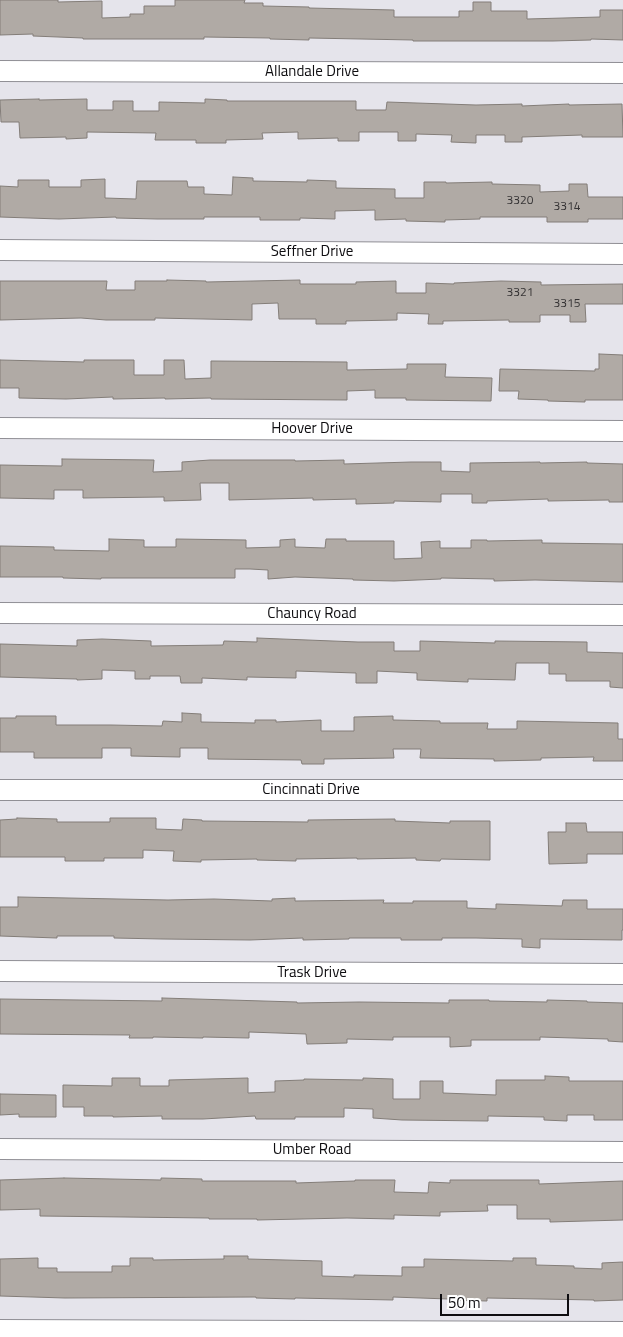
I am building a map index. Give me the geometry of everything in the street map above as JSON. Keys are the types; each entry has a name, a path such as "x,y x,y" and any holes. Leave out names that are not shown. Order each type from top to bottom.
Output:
{"street":[{"name":"Allandale Drive","path":"0,71 623,73"},
{"name":"Seffner Drive","path":"0,250 623,254"},
{"name":"Hoover Drive","path":"0,428 623,431"},
{"name":"Chauncy Road","path":"0,613 623,615"},
{"name":"Cincinnati Drive","path":"0,790 623,790"},
{"name":"Trask Drive","path":"0,971 623,974"},
{"name":"Umber Road","path":"0,1149 623,1152"},
{"path":"0,1330 623,1332"}],"building":[{"path":"0,0 102,1 102,18 130,17 130,14 144,14 144,6 175,6 175,0 245,0 244,3 263,3 263,6 394,10 394,17 459,17 459,11 473,11 473,2 491,2 491,11 527,11 527,19 600,17 600,10 623,10 623,40 413,41 204,37 204,39 83,39 33,36 33,34 0,35"},
{"path":"87,99 87,110 113,110 113,101 133,101 133,111 159,111 159,102 205,103 205,99 227,101 356,101 356,110 386,110 387,102 476,105 522,104 522,106 622,104 623,137 582,137 582,135 522,137 522,142 505,142 505,135 476,135 476,143 451,142 452,135 416,134 416,141 398,141 398,132 359,132 359,141 338,141 338,138 298,139 298,132 262,133 263,139 226,140 226,143 196,143 196,140 155,140 156,133 87,132 87,138 20,138 19,122 1,122 0,100"},
{"path":"233,177 253,178 253,181 336,181 336,188 395,189 395,198 424,198 424,182 492,182 492,184 540,185 540,192 569,191 569,184 587,184 588,197 623,197 623,219 588,219 588,222 547,222 547,217 480,217 480,219 445,220 445,222 406,221 406,219 375,220 375,210 335,211 335,219 300,218 300,220 260,220 260,217 59,219 0,217 0,186 18,187 18,180 49,180 49,187 81,187 81,180 105,179 105,198 136,199 137,181 187,181 188,187 204,187 204,194 232,195"},
{"path":"300,280 300,284 356,284 356,282 396,281 396,293 426,293 426,283 454,284 501,281 541,282 541,285 623,284 623,304 585,304 586,322 570,322 570,315 540,315 540,322 509,322 509,320 443,321 443,324 428,324 429,314 397,313 397,320 346,321 346,324 316,324 316,319 279,319 278,303 252,304 252,320 155,318 155,320 106,320 81,318 0,320 0,281 107,281 106,290 135,290 135,281 206,282"},
{"path":"599,354 623,355 623,400 585,400 585,402 518,399 519,391 499,391 500,369 595,371 595,369 599,369"},
{"path":"0,360 84,362 84,360 134,360 134,375 164,375 164,360 184,360 185,379 211,378 211,361 347,362 347,370 407,369 407,364 446,364 445,377 492,378 491,401 375,398 375,390 347,391 347,400 113,399 113,397 19,398 19,388 0,388"},
{"path":"62,459 154,460 153,472 182,471 182,462 210,460 344,460 344,464 441,462 441,471 470,472 470,463 587,462 623,464 623,502 609,502 609,500 548,501 548,499 472,503 472,494 441,494 441,502 394,501 394,503 356,504 356,499 229,500 229,483 200,483 201,500 164,501 164,497 83,498 83,490 54,490 54,499 0,498 0,465 62,466"},
{"path":"109,539 144,540 144,547 176,547 176,539 246,540 246,548 280,547 280,540 295,539 295,547 325,548 326,539 394,541 394,559 422,558 421,542 440,541 440,548 471,548 471,540 542,540 542,543 623,544 623,582 494,581 494,579 441,578 394,581 295,577 268,579 268,570 250,569 235,569 235,578 101,579 0,577 0,546 54,547 54,550 109,551"},
{"path":"257,638 394,642 394,651 420,651 420,641 495,643 495,641 587,642 587,652 623,653 623,688 610,687 610,681 566,681 566,674 549,674 549,663 516,663 515,680 468,679 468,682 417,680 417,673 377,671 377,683 356,683 356,673 296,671 296,678 247,677 247,680 202,678 202,683 181,683 180,676 150,676 150,679 135,679 135,671 102,670 102,679 0,677 0,644 77,646 77,640 102,639 151,641 151,646 223,645 224,641 257,642"},
{"path":"182,713 201,714 201,722 255,723 255,720 276,720 276,722 321,720 321,731 354,731 354,717 393,716 393,720 440,721 440,723 488,723 487,729 517,729 517,721 618,723 618,739 623,739 623,761 593,761 594,757 494,761 494,759 420,758 421,749 393,749 394,758 324,759 324,764 302,764 301,760 208,759 208,748 180,748 180,757 131,756 131,748 102,748 102,758 34,758 34,752 0,752 0,718 56,716 56,725 162,726 163,721 182,722"},
{"path":"17,818 57,819 57,822 110,822 110,818 156,818 156,829 182,830 183,819 202,821 308,822 308,820 395,819 395,821 450,823 450,821 490,821 490,860 441,859 440,861 416,860 416,858 357,858 296,859 296,861 257,859 201,860 201,862 173,861 174,851 143,850 143,858 104,858 104,861 65,861 65,857 0,857 0,820"},
{"path":"566,823 586,823 587,832 623,832 623,854 587,854 587,863 549,864 548,832 566,832"},
{"path":"18,897 272,901 272,899 295,898 295,901 384,900 383,903 467,901 467,908 496,909 496,904 562,906 563,900 587,900 587,909 623,909 623,930 622,940 540,939 540,948 522,947 522,939 442,938 442,940 401,940 401,938 349,938 303,940 303,938 250,940 114,938 114,936 57,936 57,938 0,936 0,907 18,907"},
{"path":"162,998 297,1003 449,1003 449,1000 547,1002 547,1000 623,1003 623,1042 608,1041 608,1039 540,1037 540,1040 471,1040 471,1046 450,1047 450,1037 393,1037 393,1040 347,1039 347,1043 307,1044 306,1034 249,1032 249,1038 129,1038 130,1035 0,1034 0,999 162,1001"},
{"path":"545,1076 569,1077 569,1081 623,1081 623,1120 594,1120 594,1115 567,1115 567,1121 544,1120 544,1117 488,1116 488,1121 402,1120 373,1118 373,1109 344,1108 344,1117 256,1119 255,1116 162,1119 162,1116 84,1116 84,1107 63,1107 63,1085 112,1086 112,1078 140,1078 140,1086 169,1086 169,1080 248,1078 248,1093 275,1092 275,1081 304,1079 363,1080 363,1078 393,1079 393,1099 420,1099 420,1081 443,1081 443,1093 496,1095 496,1080 545,1080"},
{"path":"0,1094 56,1095 56,1117 19,1117 19,1114 0,1115"},
{"path":"64,1178 161,1180 161,1178 202,1179 202,1181 296,1181 296,1183 395,1180 394,1192 428,1193 429,1182 450,1183 450,1180 539,1180 539,1184 623,1181 623,1220 550,1222 550,1219 517,1219 517,1205 487,1205 488,1211 440,1212 440,1216 394,1215 394,1219 257,1220 40,1216 40,1209 0,1210 0,1180"},
{"path":"224,1256 248,1256 248,1259 322,1261 322,1276 354,1277 354,1275 402,1276 402,1267 424,1267 424,1259 513,1261 513,1258 536,1258 536,1265 602,1269 602,1263 623,1262 623,1300 487,1298 487,1301 393,1297 393,1300 256,1297 65,1298 0,1296 0,1259 38,1258 38,1268 57,1268 57,1272 112,1272 112,1266 130,1266 130,1258 153,1258 153,1260 224,1259"}]}
